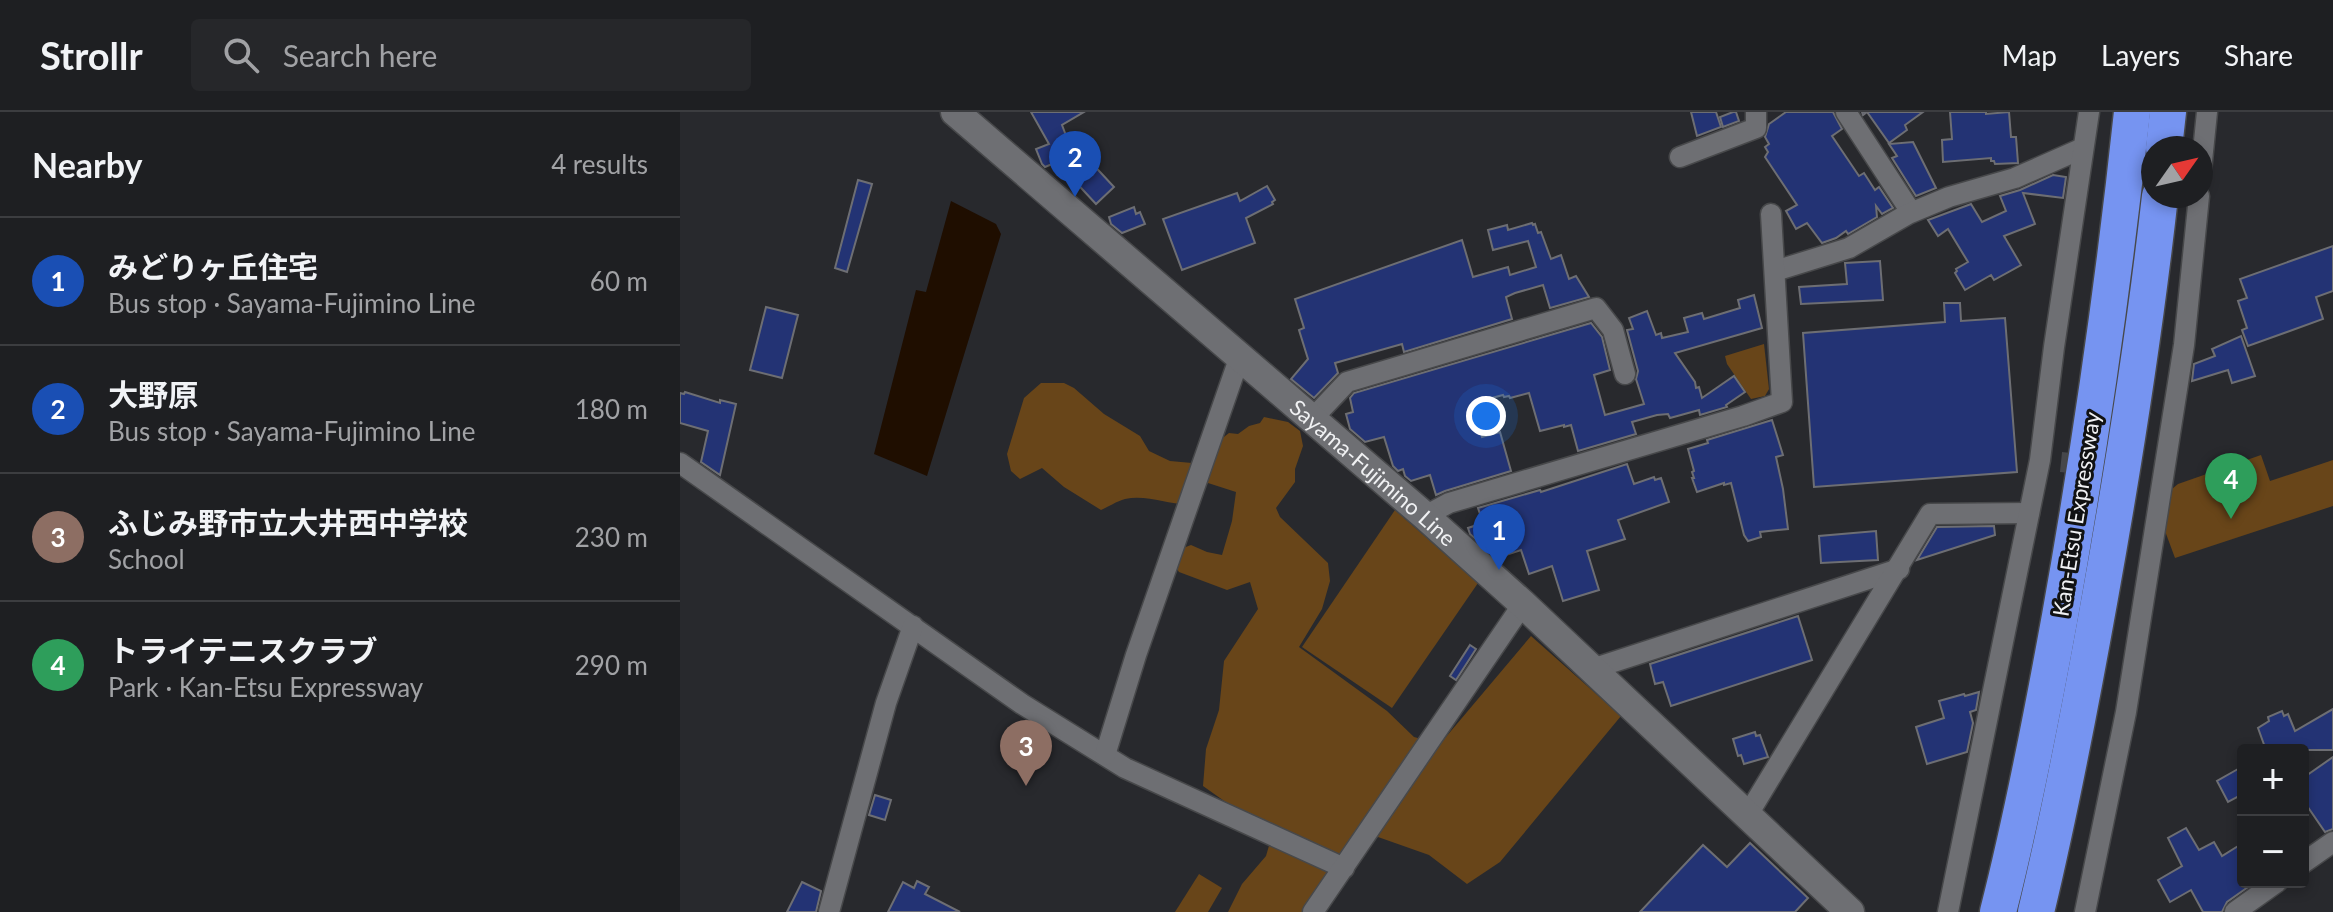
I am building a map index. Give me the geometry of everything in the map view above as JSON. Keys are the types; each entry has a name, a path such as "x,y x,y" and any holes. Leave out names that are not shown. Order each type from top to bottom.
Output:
{"highway":[{"name":"Kan-Etsu Expressway","path":"1998,912 2042,714 2081,499 2119,231 2132,112"},
{"path":"2165,136 2168,112"},
{"name":"Kan-Etsu Expressway","path":"2036,912 2080,707 2116,509 2158,208"}],"main road":[{"name":"Sayama-Fujimino Line","path":"955,112 1425,516 1523,604 1850,912"}],"street":[{"path":"1680,157 1756,128 1756,112"},
{"path":"1846,112 1911,212"},
{"path":"1948,912 2040,460 2089,112"},
{"path":"2205,136 2207,112"},
{"path":"1775,271 1849,248 1911,212 1949,197 2015,178 2083,148"},
{"path":"2085,912 2126,712 2155,472 2184,345 2198,208"},
{"path":"1425,516 1449,503 1782,402 1771,214"},
{"path":"1313,418 1347,382 1596,308 1613,330 1625,374"},
{"path":"1105,755 1136,655 1240,356"},
{"path":"2040,460 2061,462"},
{"path":"680,463 1022,704 1125,768 1344,868"},
{"path":"1747,816 1930,514 2029,513"},
{"path":"1592,669 1899,569"},
{"path":"1313,912 1523,604"},
{"path":"829,912 886,703 913,626"},
{"path":"2309,859 2333,842"},
{"path":"2235,912 2269,888"}],"shaded area":[{"path":"951,201 996,224 1001,234 927,476 874,454 916,290 926,292"},
{"path":"1764,344 1769,389 1765,396 1751,399 1727,364 1725,356"},
{"path":"1041,383 1064,383 1074,388 1104,414 1140,436 1149,451 1170,461 1192,463 1209,456 1229,433 1238,434 1260,423 1264,417 1288,422 1300,431 1303,446 1295,469 1295,482 1276,508 1280,517 1328,563 1330,581 1322,609 1299,647 1387,711 1414,737 1440,744 1531,636 1621,716 1500,862 1467,884 1429,855 1378,837 1355,837 1304,912 1228,912 1242,884 1266,856 1275,825 1234,808 1203,786 1206,749 1219,710 1224,661 1258,609 1250,582 1227,590 1179,572 1175,566 1178,550 1191,545 1222,555 1236,492 1208,483 1193,504 1134,498 1101,510 1064,487 1042,468 1020,479 1011,471 1007,454 1024,398"},
{"path":"2261,455 2270,481 2333,460 2333,506 2175,558 2165,531 2172,489 2178,484"},
{"path":"1395,510 1478,583 1392,708 1302,647"},
{"path":"1199,874 1222,888 1208,912 1175,912"}],"building":[{"path":"1031,112 1084,112 1062,125 1078,167 1087,158 1114,187 1096,204 1057,162 1045,167 1042,164 1036,149 1049,144"},
{"path":"1691,112 1716,112 1721,127 1697,136"},
{"path":"1736,112 1739,121 1723,127 1720,117"},
{"path":"1786,112 1833,112 1842,129 1832,136 1859,176 1864,173 1875,190 1879,187 1893,208 1882,214 1876,206 1877,217 1848,234 1846,231 1822,243 1807,223 1796,229 1786,211 1797,205 1765,157 1768,152 1765,147 1769,144 1765,137 1769,124"},
{"path":"1867,112 1923,112 1905,125 1907,130 1889,143"},
{"path":"1950,112 2009,112 2011,137 2016,137 2018,163 1995,164 1991,158 1943,162 1942,140 1952,139"},
{"path":"1913,142 1936,188 1916,196 1892,158 1897,156 1889,144"},
{"path":"2053,175 2066,177 2063,198 2023,193 2035,224 2004,236 2021,265 1994,280 1991,275 1965,290 1955,273 1956,269 1968,262 1948,229 1938,236 1928,220 1971,204 1982,222 2006,211 2000,196"},
{"path":"858,180 872,184 847,272 835,268"},
{"path":"1267,186 1275,200 1273,204 1246,218 1255,243 1182,270 1163,219 1237,193 1240,201"},
{"path":"1134,207 1145,224 1122,233 1111,224 1109,217"},
{"path":"1532,223 1538,233 1541,232 1551,259 1561,255 1569,279 1576,276 1589,297 1550,308 1543,285 1515,293 1506,297 1512,319 1404,352 1402,344 1335,363 1338,373 1314,398 1291,379 1308,359 1299,330 1304,328 1295,299 1462,240 1473,277 1508,267 1510,275 1536,267 1528,241 1493,250 1488,230 1507,225 1508,230"},
{"path":"2333,246 2333,291 2316,297 2323,319 2248,346 2242,330 2247,328 2238,301 2247,298 2240,279"},
{"path":"1880,261 1883,300 1801,304 1799,287 1847,284 1845,263"},
{"path":"1754,295 1762,328 1675,353 1696,388 1699,387 1702,398 1734,376 1745,392 1727,407 1700,415 1699,410 1670,418 1668,414 1657,415 1632,422 1636,434 1578,451 1571,425 1540,431 1529,393 1510,398 1503,395 1473,403 1482,437 1500,432 1511,471 1436,495 1430,475 1411,481 1403,469 1398,471 1393,466 1384,437 1365,442 1350,429 1346,414 1353,412 1350,398 1354,393 1591,323 1602,337 1610,370 1594,375 1605,415 1644,404 1627,330 1633,329 1629,318 1647,311 1656,335 1661,333 1662,338 1688,332 1684,318 1702,313 1704,319 1740,308 1738,300"},
{"path":"1944,303 1960,303 1961,321 2005,318 2017,472 1814,487 1803,333 1945,322"},
{"path":"766,307 798,315 782,378 750,370"},
{"path":"2241,336 2255,376 2232,383 2228,370 2192,381 2194,364 2215,356 2212,349"},
{"path":"680,393 720,403 720,400 736,404 720,475 701,462 708,431 680,423"},
{"path":"1772,420 1783,455 1776,457 1788,529 1760,532 1761,537 1748,541 1731,483 1697,492 1688,449"},
{"path":"1627,464 1634,484 1654,477 1655,480 1661,478 1669,502 1618,520 1625,539 1587,551 1599,590 1563,601 1552,566 1529,574 1521,550 1497,558 1488,539 1479,542 1470,534 1468,528 1483,523 1478,508 1541,492"},
{"path":"1994,526 1995,535 1917,560 1937,527"},
{"path":"1876,531 1878,560 1821,563 1819,536"},
{"path":"1798,616 1812,660 1671,706 1663,682 1655,684 1650,664"},
{"path":"1470,645 1476,649 1456,680 1450,676"},
{"path":"1979,692 1976,710 1970,712 1973,723 1967,752 1927,764 1916,727 1944,718 1939,701"},
{"path":"2333,709 2333,750 2309,750 2309,744 2264,744 2258,728 2269,721 2268,717 2282,711 2284,716 2288,714 2295,731"},
{"path":"1755,732 1756,736 1760,735 1768,757 1744,764 1733,739"},
{"path":"2333,757 2333,829 2325,832 2309,809 2309,774"},
{"path":"2237,770 2237,797 2228,802 2217,781"},
{"path":"875,795 891,800 885,820 869,815"},
{"path":"2186,828 2199,850 2214,842 2222,856 2237,847 2237,888 2247,888 2227,902 2222,912 2203,912 2191,890 2170,902 2158,880 2182,866 2168,838"},
{"path":"1750,843 1808,898 1795,912 1640,912 1703,845 1727,867"},
{"path":"917,881 929,887 925,894 960,912 888,912 903,882 914,888"},
{"path":"802,882 821,891 816,912 787,912"}],"tunnel":[{"path":"2061,462 2147,471"}],"place":[{"name":"大野原","path":"1075,197"},
{"name":"トライテニスクラブ","path":"2231,519"},
{"name":"みどりヶ丘住宅","path":"1499,570"},
{"name":"ふじみ野市立大井西中学校","path":"1026,786"}]}
